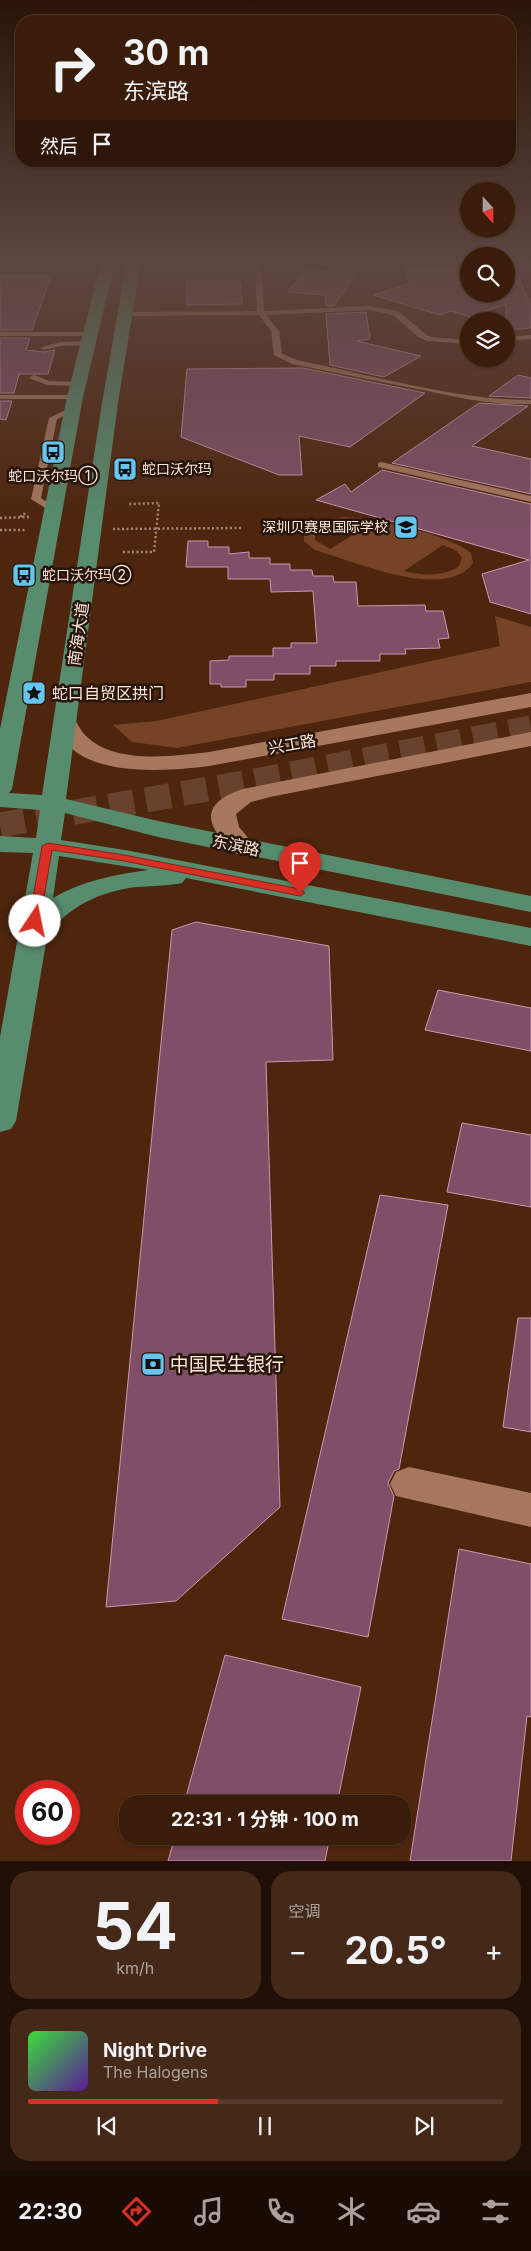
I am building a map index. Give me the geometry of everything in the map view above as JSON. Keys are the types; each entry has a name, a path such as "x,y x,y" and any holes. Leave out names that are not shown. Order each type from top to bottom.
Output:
{"main road":[{"path":"0,789 76,396 87,353"},
{"name":"南海大道","path":"0,1121 48,846 119,353"},
{"path":"0,738 15,712"},
{"name":"东滨路","path":"0,800 54,803 243,847 531,904"},
{"path":"0,844 48,846 124,858 531,937"},
{"path":"31,939 40,923 70,898 117,882 156,877 192,876 242,882"}],"street":[{"name":"兴工路","path":"66,724 76,741 93,751 133,762 160,764 218,757 531,700"},
{"path":"243,847 226,826 223,816 227,806 242,797 277,788 531,739"},
{"path":"408,1484 531,1510"}],"lane":[{"path":"278,353 287,360 472,398 504,402 531,402"},
{"path":"34,377 76,396"},
{"path":"0,398 76,396"},
{"path":"381,465 531,499"}],"path":[{"path":"123,552 154,552 159,503 128,504"},
{"path":"0,518 32,517"},
{"path":"109,529 243,528"},
{"path":"0,530 33,530"}],"shaded area":[{"path":"344,517 356,518 410,528 461,546 471,553 473,563 461,574 444,579 423,579 379,571 315,550 304,541 304,531 323,520","holes":["345,521 371,524 330,549 315,540 315,532 321,527","443,545 457,551 462,558 459,566 439,574 418,574 404,571"]},
{"path":"495,616 531,627 531,682 177,748 132,742 113,725 156,721 500,646"}],"building":[{"path":"0,353 54,353 48,374 19,374 14,393 0,393"},
{"path":"329,353 408,353 421,356 384,377 330,365"},
{"path":"303,368 425,393 350,447 299,436 302,475 279,475 181,437 187,369"},
{"path":"518,375 531,378 531,398 489,396"},
{"path":"0,401 12,401 6,420 0,419"},
{"path":"479,403 528,406 472,446 531,459 531,494 392,463"},
{"path":"382,470 531,504 531,614 490,602 482,574 529,560 316,500 345,484 351,492"},
{"path":"188,541 208,541 208,547 229,547 229,554 249,552 249,558 270,558 270,564 290,564 290,570 312,570 313,576 333,576 334,582 356,582 358,606 425,605 426,611 443,611 449,638 438,639 440,648 405,649 406,654 380,654 380,661 336,661 336,666 310,666 310,674 274,674 274,680 246,680 246,687 221,687 221,684 210,684 210,661 229,660 229,656 273,656 273,648 291,648 291,643 317,643 313,591 271,592 270,579 228,579 228,567 186,567"},
{"path":"196,922 329,946 333,1060 266,1062 280,1507 176,1601 106,1607 172,930"},
{"path":"438,990 531,1008 531,1051 425,1030"},
{"path":"462,1123 531,1135 531,1207 447,1192"},
{"path":"380,1195 448,1205 399,1469 394,1471 388,1483 394,1496 368,1637 282,1619"},
{"path":"518,1318 531,1318 531,1432 503,1427"},
{"path":"459,1549 531,1564 531,1717 527,1716 511,1861 410,1861"},
{"path":"225,1655 361,1687 339,1795 186,1795"},
{"path":"172,1845 328,1845 325,1861 168,1861"}],"tunnel":[{"path":"0,825 255,781 531,728"}],"place":[{"name":"蛇口沃尔玛①","path":"53,452"},
{"name":"蛇口沃尔玛","path":"125,469"},
{"name":"深圳贝赛思国际学校","path":"406,527"},
{"name":"蛇口沃尔玛②","path":"24,575"},
{"name":"蛇口自贸区拱门","path":"34,693"},
{"name":"中国民生银行","path":"153,1364"}],"route":[{"path":"35,921 48,846 124,858 300,893"}]}
